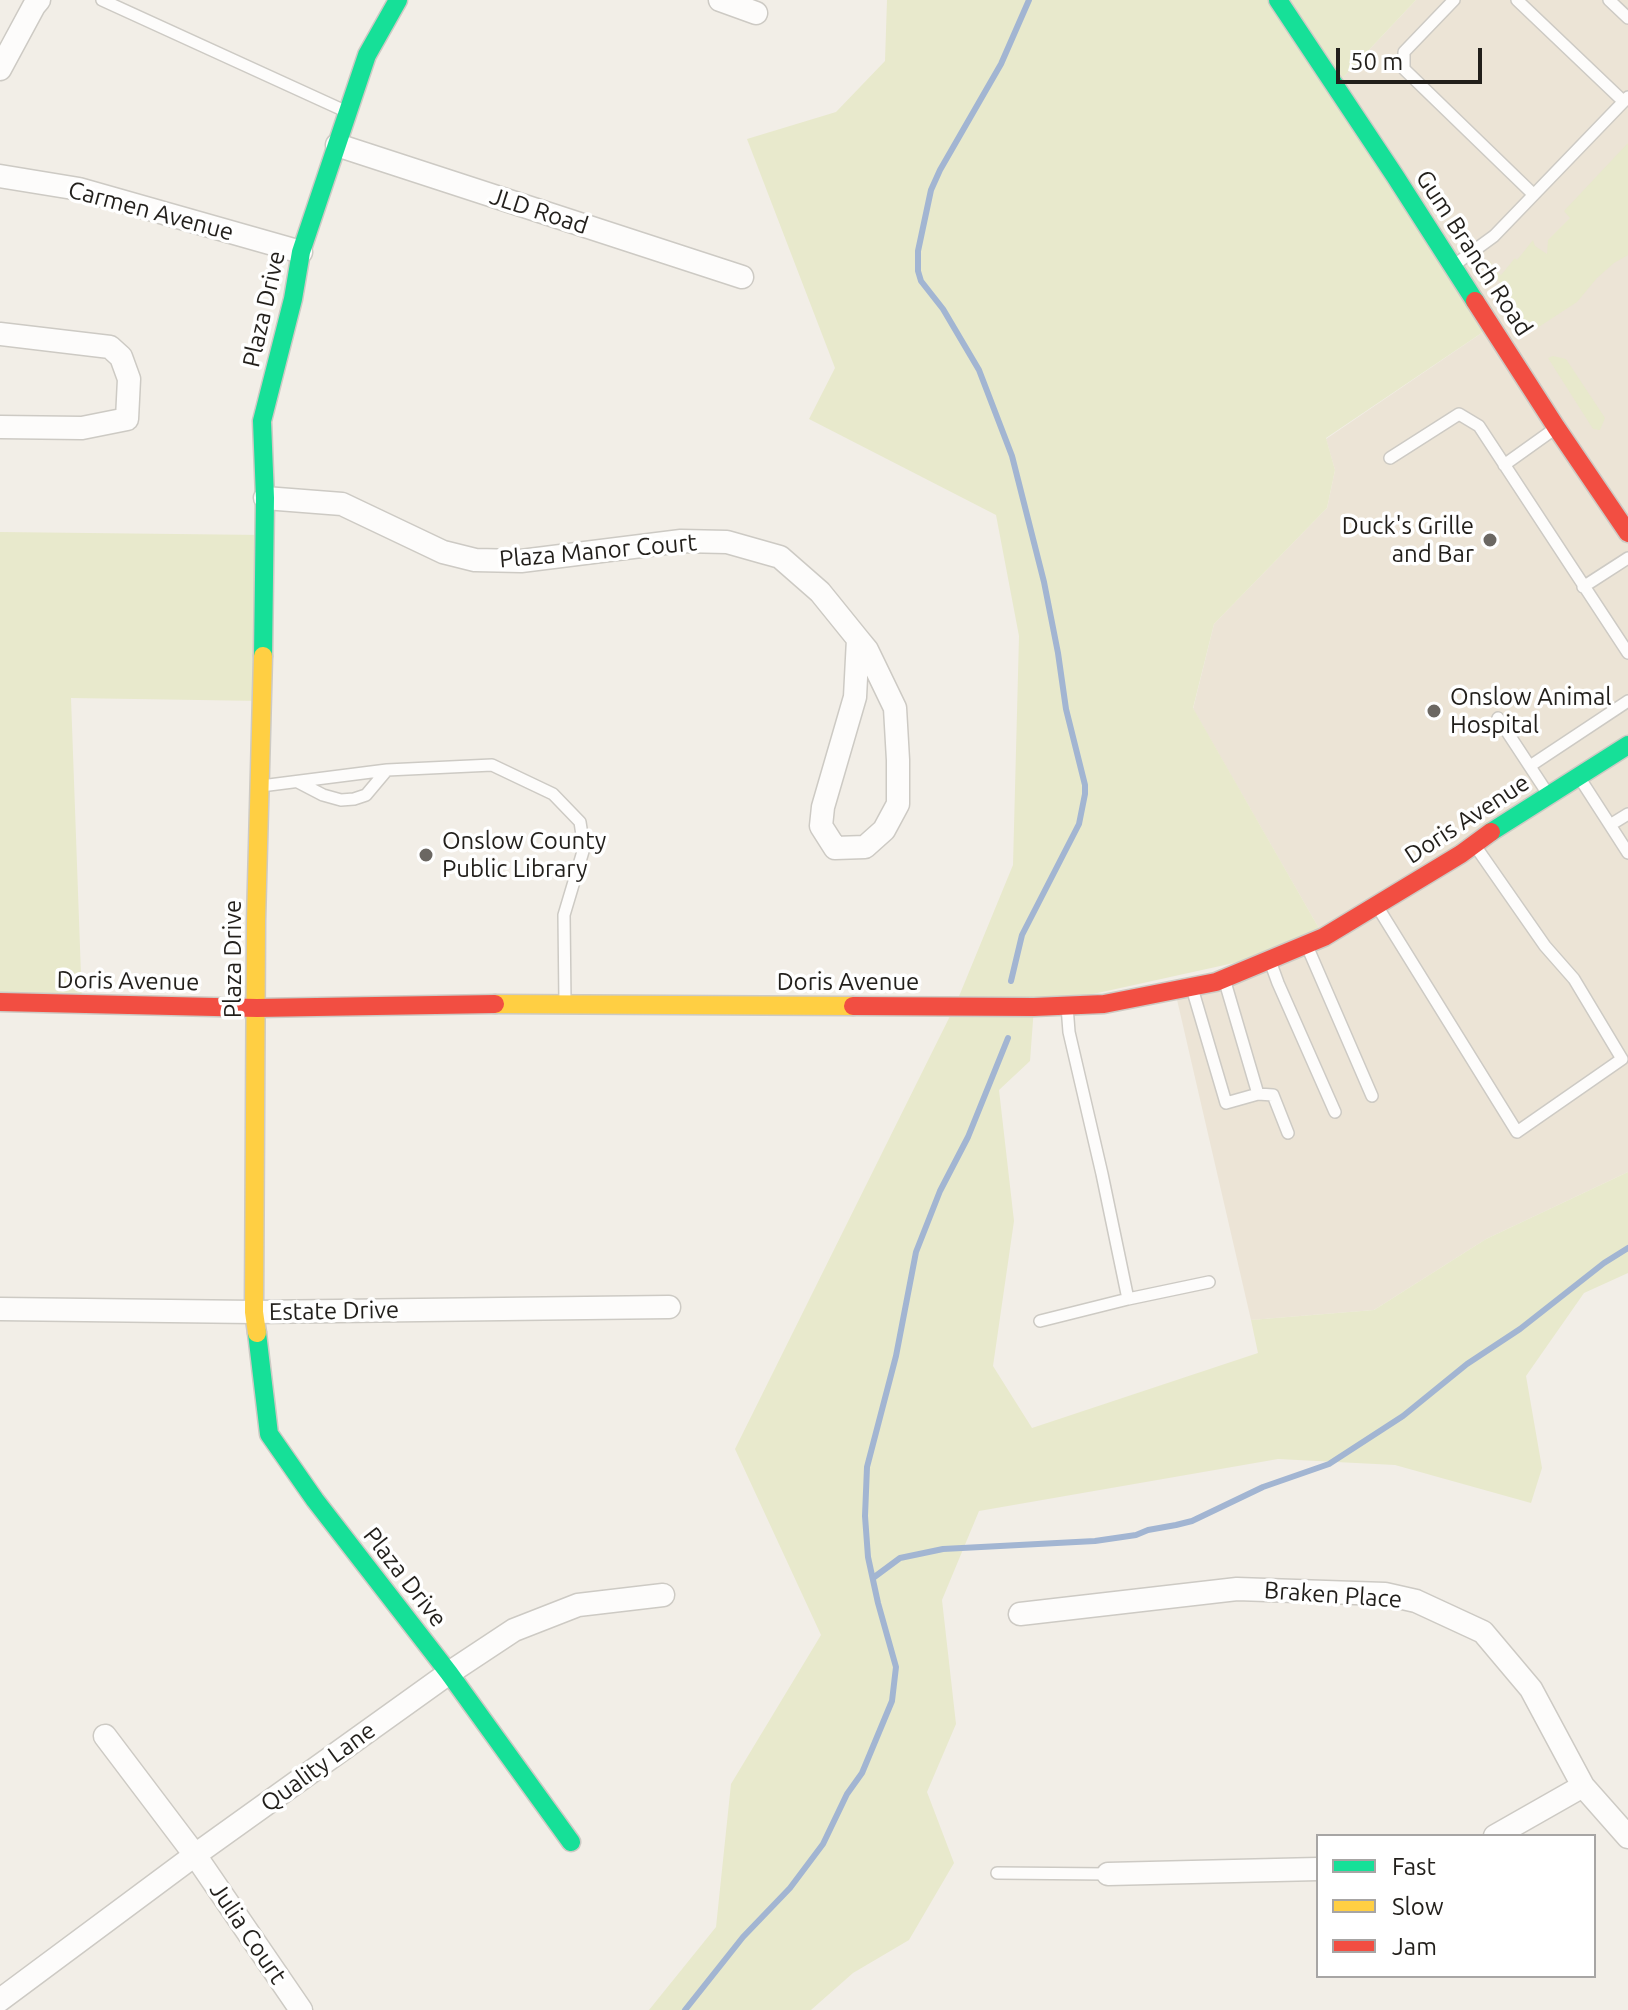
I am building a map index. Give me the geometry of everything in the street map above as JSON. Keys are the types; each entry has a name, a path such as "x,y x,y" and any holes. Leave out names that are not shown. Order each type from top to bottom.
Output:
{"street":[{"path":"0,69 39,0"},
{"name":"Plaza Drive","path":"398,0 367,55 301,252 293,299 262,421 265,498 256,921 254,1312 269,1434 315,1500 449,1673 571,1842"},
{"path":"720,0 756,13"},
{"name":"Gum Branch Road","path":"1278,0 1628,533"},
{"name":"JLD Road","path":"337,145 742,277"},
{"name":"Carmen Avenue","path":"0,176 79,189 301,252"},
{"path":"0,334 110,347 121,357 129,379 127,419 82,428 0,427"},
{"name":"Plaza Manor Court","path":"265,498 342,504 443,552 475,560 521,561 681,541 727,542 780,557 820,592 867,650 895,708 898,804 884,830 865,847 835,848 821,826 823,807 855,697 858,639"},
{"name":"Doris Avenue","path":"0,1002 257,1008 447,1004 1104,1004 1224,979 1324,937 1628,745"},
{"name":"Estate Drive","path":"0,1309 254,1312 669,1307"},
{"name":"Braken Place","path":"1020,1614 1237,1589 1385,1594 1416,1601 1483,1632 1531,1689 1583,1786 1628,1837"},
{"name":"Quality Lane","path":"0,2000 195,1855 514,1630 578,1605 663,1595"},
{"name":"Julia Court","path":"105,1736 195,1855 301,2010"},
{"path":"1499,1834 1583,1786"},
{"path":"1108,1874 1316,1869"}],"lane":[{"path":"102,0 348,112"},
{"path":"1454,0 1404,52 1404,69 1533,194"},
{"path":"1453,265 1494,236 1626,99 1517,0"},
{"path":"1609,0 1628,18"},
{"path":"1390,458 1459,414 1479,426 1627,651"},
{"path":"1504,465 1556,427"},
{"path":"1583,587 1628,558"},
{"path":"1530,766 1626,708"},
{"path":"1498,718 1549,795"},
{"path":"260,786 387,770 492,765 553,794 580,822 584,848 564,915 565,1004"},
{"path":"298,781 323,795 341,800 354,799 366,795 387,770"},
{"path":"1578,776 1628,853"},
{"path":"1610,825 1628,814"},
{"path":"1377,906 1517,1132 1622,1059 1574,979 1545,946 1474,844"},
{"path":"1307,945 1372,1096"},
{"path":"1270,960 1335,1112"},
{"path":"1224,979 1258,1094"},
{"path":"1192,987 1226,1103 1258,1094 1273,1095 1288,1133"},
{"path":"1067,1006 1069,1032 1128,1299"},
{"path":"1040,1321 1209,1282"},
{"path":"997,1873 1108,1874"}],"shaded area":[{"path":"1416,0 1628,0 1628,1172 1486,1239 1374,1310 1251,1320 1175,991 1324,937 1193,709 1214,624 1327,508 1335,470 1326,439 1492,326 1335,86"}],"green space":[{"path":"887,0 1416,0 1335,86 1492,326 1326,438 1335,470 1327,508 1214,624 1193,708 1324,937 1302,948 1034,1007 1030,1061 999,1090 1014,1221 993,1366 1032,1428 1258,1353 1251,1320 1374,1310 1486,1239 1628,1172 1628,1273 1584,1293 1526,1376 1542,1468 1531,1503 1395,1465 1278,1459 979,1511 942,1600 956,1724 927,1792 954,1863 909,1940 853,1973 811,2010 649,2010 716,1927 731,1784 821,1635 735,1449 955,1006 1013,865 1019,636 996,515 809,419 835,368 747,139 836,112 885,61"},
{"path":"1628,143 1628,255 1597,278 1577,302 1531,332 1490,267 1490,261 1501,275 1533,240 1535,246 1547,254 1548,240 1570,218 1564,211"},
{"path":"1548,358 1566,359 1605,418 1600,430 1593,429"},
{"path":"0,532 264,535 262,701 71,698 82,1003 0,1002"}],"waterway":[{"path":"1011,981 1022,935 1079,824 1085,785 1066,709 1044,582 1012,456 979,370 943,309 921,281 918,251 931,190 1001,64 1029,0"},
{"path":"685,2010 743,1937 790,1888 823,1844 847,1794 862,1773 892,1701 896,1667 868,1557 865,1516 867,1467 896,1356 916,1252 1008,1038"},
{"path":"873,1578 900,1558 943,1549 1095,1541 1136,1535 1192,1521 1263,1487 1329,1464 1403,1416 1467,1364 1520,1329 1628,1248"}],"traffic: fast":[{"path":"263,656 265,498 262,421 293,299 301,252 367,55 398,0"},
{"path":"1278,0 1475,301"},
{"path":"1491,832 1628,745"},
{"path":"257,1333 269,1434 315,1500 449,1673 571,1842"}],"traffic: slow":[{"path":"257,1333 254,1312 256,921 263,656"},
{"path":"495,1004 853,1006"}],"traffic: jam":[{"path":"1475,301 1628,533"},
{"path":"853,1006 1034,1007 1104,1004 1216,982 1324,937 1461,854 1491,832"},
{"path":"0,1002 257,1008 495,1004"}],"place":[{"name":"Duck's Grille and Bar","path":"1490,540"},
{"name":"Onslow Animal Hospital","path":"1434,711"},
{"name":"Onslow County Public Library","path":"426,855"}]}
